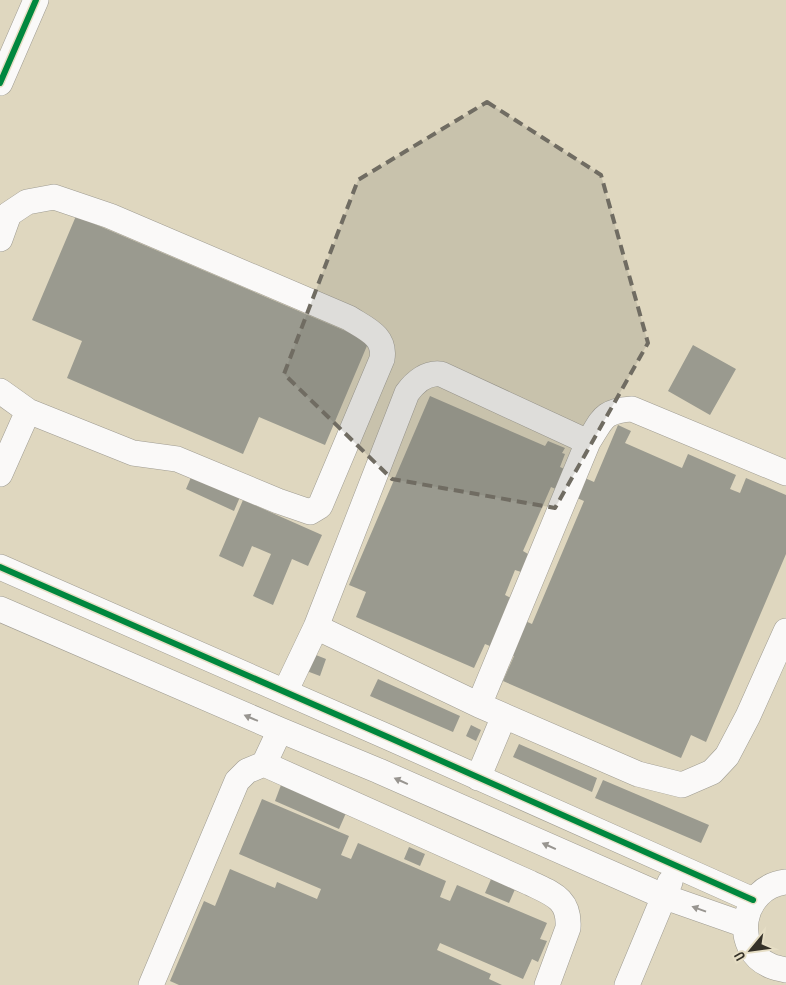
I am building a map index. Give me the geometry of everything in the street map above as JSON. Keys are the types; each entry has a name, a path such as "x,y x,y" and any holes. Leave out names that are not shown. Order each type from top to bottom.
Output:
{"street":[{"path":"0,83 36,0"},
{"path":"0,239 9,214 26,202 54,197 110,216 349,318 376,335 384,349 382,359 320,506 310,512 278,502 177,459 133,453 28,411 0,391"},
{"path":"285,692 316,627 407,393 421,379 434,373 441,374 588,442"},
{"path":"479,705 588,442 607,414 617,410 632,409 786,473"},
{"path":"0,474 28,411"},
{"path":"0,567 753,900"},
{"path":"0,609 379,771 665,897 745,925"},
{"path":"316,627 479,705 638,774 682,785 712,772 727,756 748,716 786,631"},
{"path":"478,778 504,716"},
{"path":"151,985 238,780 247,771 264,764 280,730"},
{"path":"264,764 530,883 556,897 564,904 567,910 569,918 568,928 546,985"},
{"path":"627,985 665,897 676,865"},
{"path":"786,882 777,883 763,890 753,900 747,912 745,925 748,942 757,956 770,966 786,970"}],"highlighted area":[{"path":"487,102 601,175 648,343 555,508 392,479 284,374 358,180"}],"shaded area":[{"path":"0,0 786,0 786,985 0,985"}],"building":[{"path":"76,216 369,341 325,445 259,417 243,454 67,378 82,341 32,320"},
{"path":"693,345 736,369 710,415 668,391"},
{"path":"430,396 545,446 548,441 565,448 562,453 565,454 560,467 594,482 618,425 631,431 625,443 682,468 688,454 736,475 730,489 740,493 746,478 786,495 786,554 706,742 691,735 681,758 503,681 514,656 485,644 474,668 356,617 366,592 349,585","holes":["551,487 584,501 532,624 523,620 511,598 505,595 515,570 521,572 528,554 523,551"]},
{"path":"192,475 240,497 234,511 186,489"},
{"path":"243,500 322,535 308,566 292,559 273,605 253,596 271,554 252,546 243,567 219,556"},
{"path":"311,653 326,659 320,676 304,670"},
{"path":"378,679 460,716 453,732 370,696"},
{"path":"471,725 481,730 476,741 466,736"},
{"path":"519,744 597,778 592,792 513,757"},
{"path":"603,780 709,825 701,843 595,798"},
{"path":"281,785 346,813 339,829 275,801"},
{"path":"262,799 349,836 341,855 351,859 358,843 446,881 440,897 450,901 457,885 547,923 540,939 547,941 538,962 532,959 523,979 440,943 437,950 491,974 489,979 502,985 179,985 170,981 204,901 215,906 230,869 275,888 277,882 317,899 321,889 239,854"},
{"path":"409,847 425,854 420,866 404,859"},
{"path":"492,877 516,887 509,903 485,893"}],"cycle path":[{"path":"0,83 36,0"},
{"path":"0,567 753,900"}]}
